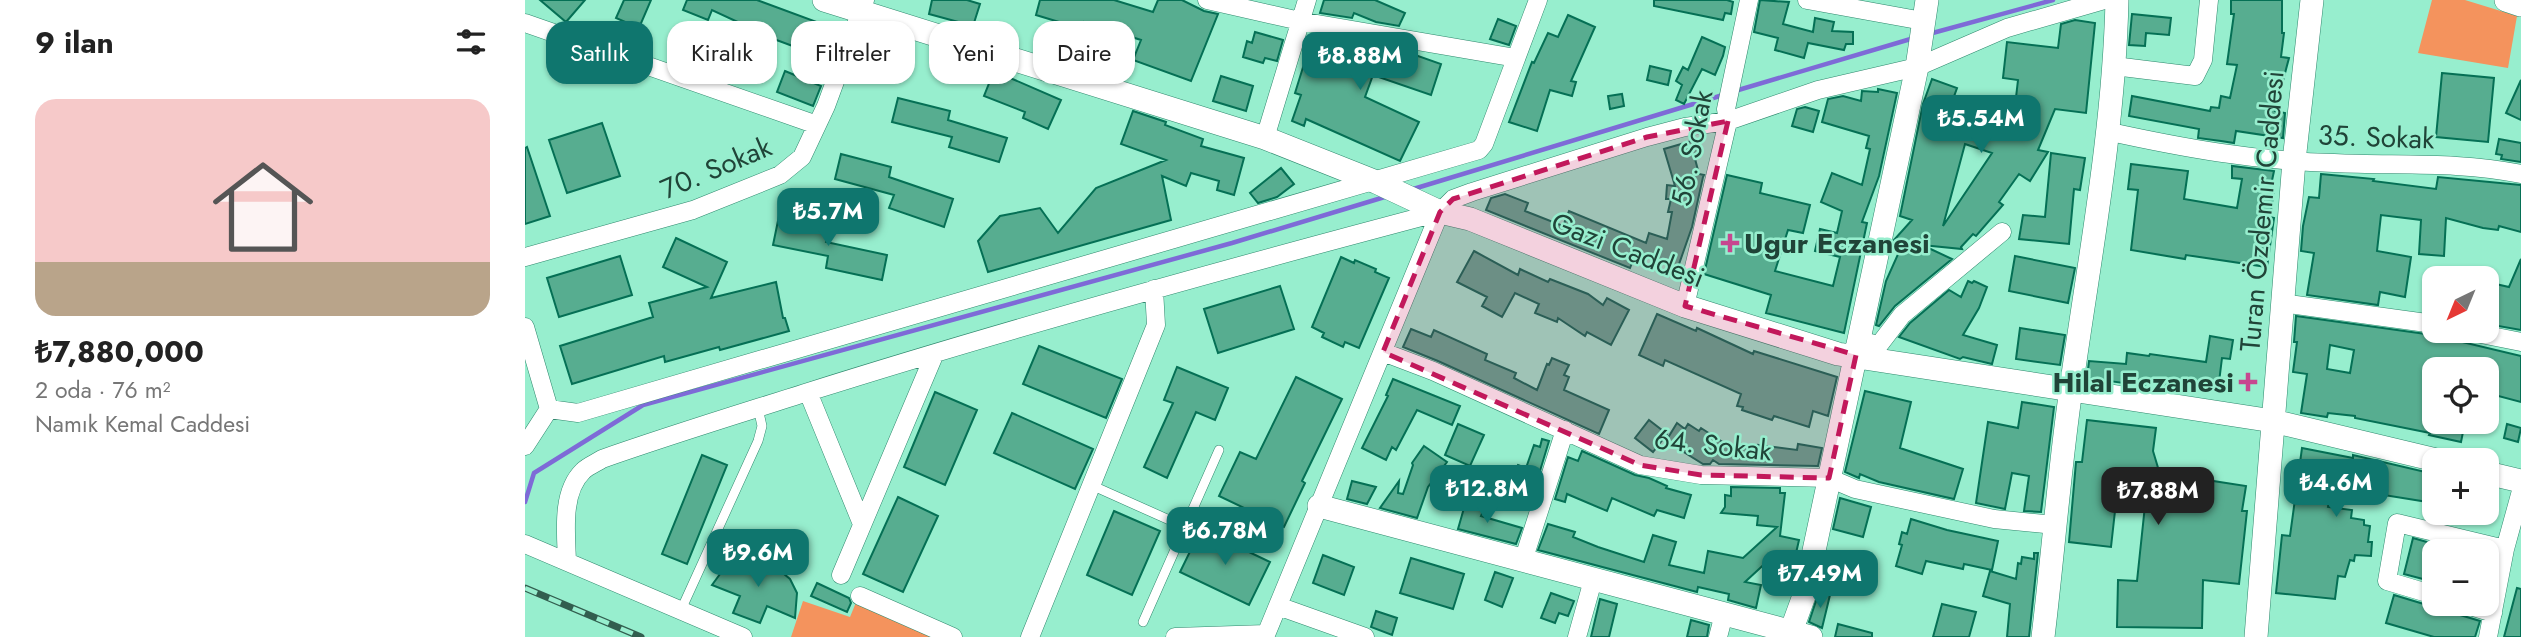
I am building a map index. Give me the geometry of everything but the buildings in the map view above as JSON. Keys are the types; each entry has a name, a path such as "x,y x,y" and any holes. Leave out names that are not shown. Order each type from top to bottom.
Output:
{"street":[{"name":"Gazi Caddesi","path":"824,0 863,6 1265,138 1376,182 1440,212 1470,219 1685,306 1839,354 1856,348 2071,390 2273,421 2422,457"},
{"path":"1207,0 1300,21 1515,58"},
{"path":"1265,138 1307,0"},
{"path":"549,409 578,413 1479,150 1484,144 1538,0"},
{"name":"56. Sokak","path":"1685,306 1749,0"},
{"path":"1319,506 1797,635 1918,58 1925,11 1883,16 1807,0"},
{"path":"1175,637 1266,636 1440,212 1454,199 1505,180 1818,90 2007,28 2104,0"},
{"path":"2043,637 2071,390 2096,227 2114,66 2117,0"},
{"path":"2114,66 2196,76 2203,60 2209,0"},
{"name":"Turan Özdemir Caddesi","path":"2256,637 2294,160 2312,0"},
{"path":"2506,0 2521,5"},
{"name":"70. Sokak","path":"525,257 693,211 780,175 802,157 863,6"},
{"path":"525,23 817,125"},
{"name":"35. Sokak","path":"2106,131 2226,155 2335,163 2415,163 2521,174"},
{"path":"567,561 566,515 569,495 582,471 602,459 935,353 1154,289 1440,212"},
{"path":"1856,348 1879,345 1902,315 2001,232"},
{"path":"1030,637 1156,325 1154,289"},
{"path":"2282,303 2422,322"},
{"path":"525,327 549,409 525,446"},
{"path":"2499,338 2521,342"},
{"name":"64. Sokak","path":"1383,352 1433,371 1640,464 1701,475 1829,478 1854,489 1994,519 2055,525"},
{"path":"841,575 935,353"},
{"path":"808,392 863,524"},
{"path":"1523,561 1565,430"},
{"path":"2499,475 2521,481"},
{"path":"2499,581 2521,491"},
{"path":"2422,592 2386,581 2397,523 2463,539"},
{"path":"531,547 743,637"},
{"path":"2499,548 2505,549"},
{"path":"1577,637 1593,580"},
{"path":"860,596 953,637"},
{"path":"1278,606 1365,637"},
{"path":"1718,637 1724,614"},
{"path":"2488,637 2492,616"}],"lane":[{"path":"681,610 758,441 762,426 758,408"},
{"path":"1143,622 1219,450"},
{"path":"1091,485 1185,527"}],"highlighted area":[{"path":"1728,121 1685,306 1856,355 1829,478 1701,475 1640,465 1383,352 1440,212 1453,199 1647,137"}],"shaded area":[{"path":"2432,0 2465,0 2517,16 2508,68 2418,53"},
{"path":"857,600 941,637 791,637 803,601 850,617"}],"waterway":[{"path":"1929,34 2053,0"},
{"path":"1735,91 1914,38"},
{"path":"1410,190 1723,95"},
{"path":"525,502 534,473 643,405 1232,243 1388,196"}],"railway":[{"path":"525,588 641,637"}],"place":[{"name":"Ugur Eczanesi","path":"1730,243"},
{"name":"Hilal Eczanesi","path":"2248,382"}]}
